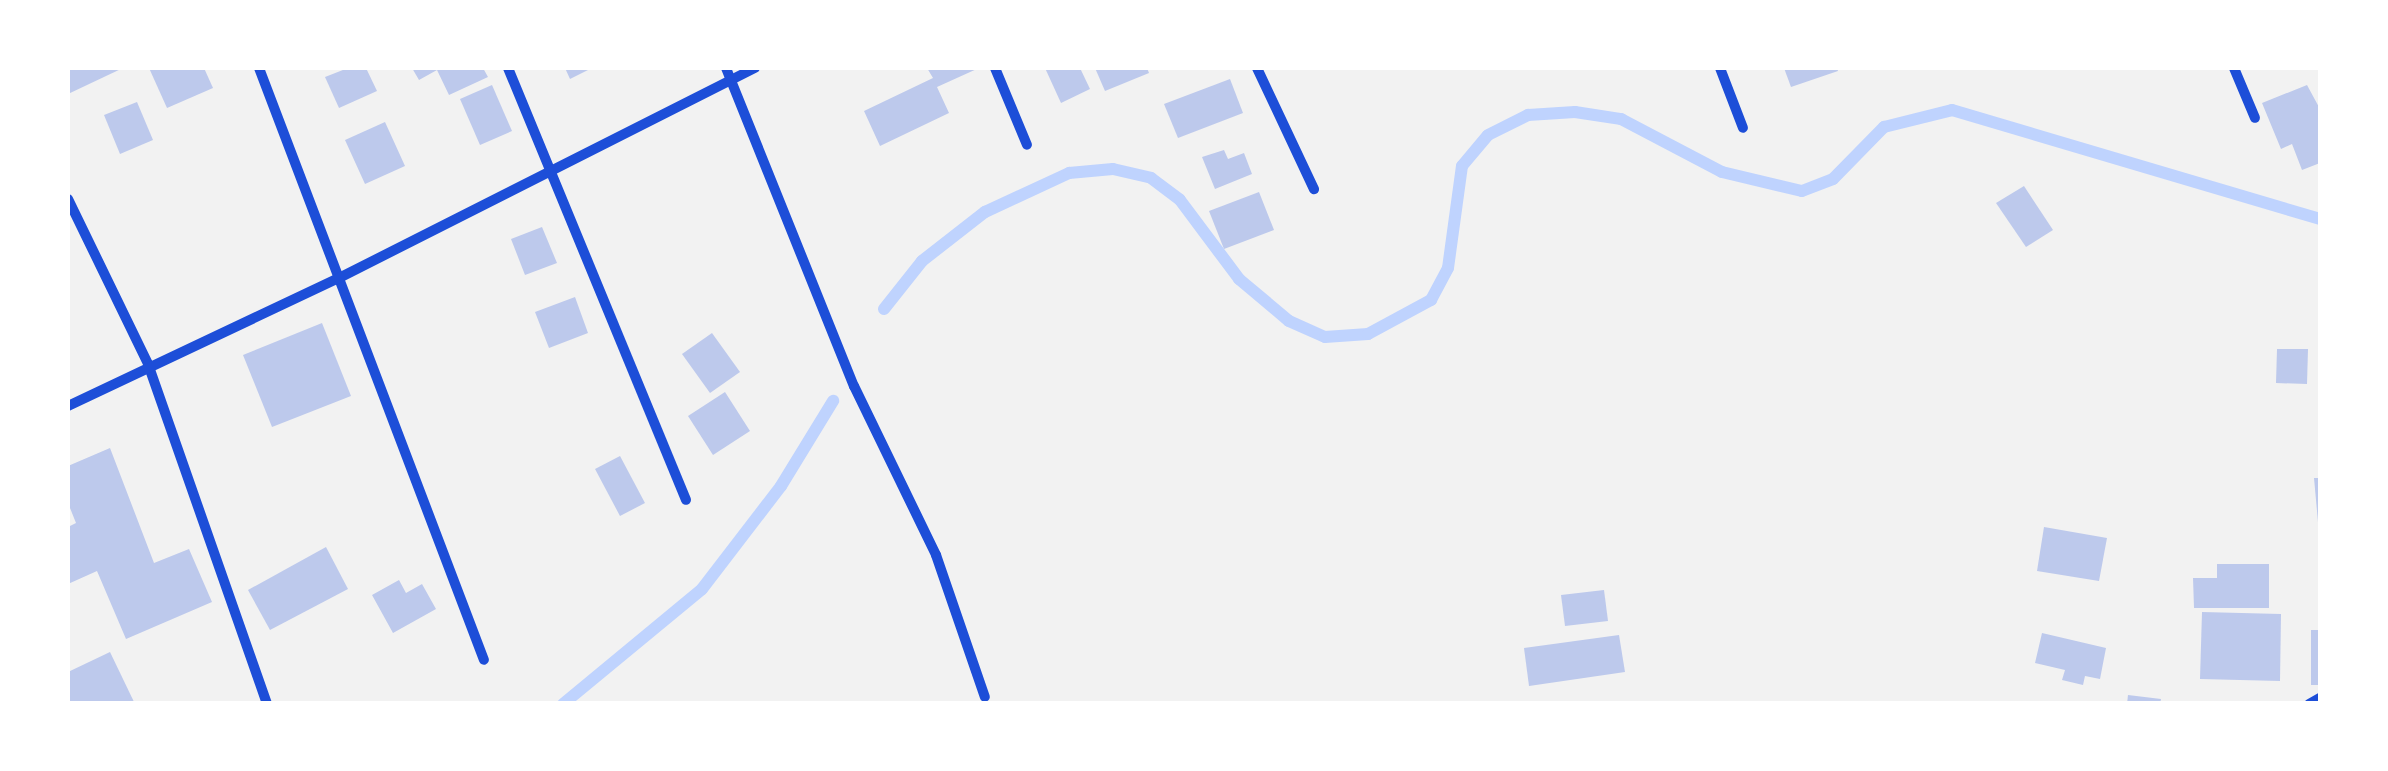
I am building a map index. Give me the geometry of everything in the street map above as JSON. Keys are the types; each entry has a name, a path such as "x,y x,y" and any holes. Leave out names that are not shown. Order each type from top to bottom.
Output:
{"street":[{"path":"259,68 484,660"},
{"path":"508,68 686,500"},
{"path":"726,68 854,386 936,555 985,697"},
{"path":"68,406 148,364 339,278 755,68"},
{"path":"995,68 1028,146"},
{"path":"1258,68 1314,188"},
{"path":"1720,68 1744,128"},
{"path":"2234,68 2256,118"},
{"path":"68,199 148,364 267,704"},
{"path":"2309,704 2320,698"}],"building":[{"path":"68,68 123,68 68,94"},
{"path":"149,68 204,68 213,88 167,108"},
{"path":"348,68 366,68 377,91 339,108 325,77"},
{"path":"412,68 483,68 488,77 449,95 437,70 419,80"},
{"path":"565,68 587,68 588,70 570,79"},
{"path":"927,68 979,68 937,87 949,113 880,146 864,111 933,78"},
{"path":"1045,68 1080,68 1090,89 1061,103"},
{"path":"1095,68 1147,68 1149,73 1105,91"},
{"path":"1784,68 1837,68 1838,71 1791,87"},
{"path":"1230,79 1243,113 1178,138 1164,104"},
{"path":"492,85 512,131 480,145 460,99"},
{"path":"2307,85 2320,109 2320,163 2302,170 2292,144 2281,149 2262,103"},
{"path":"137,102 153,140 120,154 104,115"},
{"path":"385,122 405,166 365,184 345,140"},
{"path":"1224,150 1228,159 1244,153 1252,174 1215,189 1202,157"},
{"path":"2024,186 2053,230 2026,247 1996,203"},
{"path":"1259,192 1274,230 1224,249 1209,211"},
{"path":"542,227 557,263 525,275 511,239"},
{"path":"575,297 588,333 549,348 535,312"},
{"path":"322,323 351,396 272,427 243,355"},
{"path":"712,333 740,372 710,393 682,354"},
{"path":"2277,349 2308,349 2307,384 2276,383"},
{"path":"725,392 750,431 713,455 688,416"},
{"path":"110,448 154,563 189,549 212,602 126,639 97,571 68,584 68,527 76,523 68,503 68,466"},
{"path":"620,456 645,503 620,516 595,469"},
{"path":"2314,478 2320,478 2320,522 2318,522"},
{"path":"2044,527 2107,538 2099,581 2037,571"},
{"path":"326,547 348,589 270,630 248,590"},
{"path":"2217,564 2269,564 2269,608 2194,608 2193,578 2217,578"},
{"path":"399,580 406,593 422,584 436,609 393,633 372,595"},
{"path":"1604,590 1608,621 1565,626 1561,595"},
{"path":"2202,612 2281,614 2280,681 2200,679"},
{"path":"2311,630 2320,630 2320,685 2311,685"},
{"path":"2042,633 2106,648 2100,679 2085,676 2083,685 2062,680 2065,670 2035,663"},
{"path":"1619,635 1625,672 1529,686 1524,648"},
{"path":"110,652 135,704 70,704 68,672"},
{"path":"2128,695 2161,699 2160,704 2127,704"}],"waterway":[{"path":"884,309 922,261 985,212 1069,173 1113,169 1151,178 1180,200 1239,279 1289,321 1325,337 1368,334 1431,300 1448,268 1462,166 1488,135 1528,115 1575,112 1621,119 1722,172 1802,191 1833,179 1884,127 1952,110 2320,219"},
{"path":"563,704 702,589 781,486 833,401"}]}
